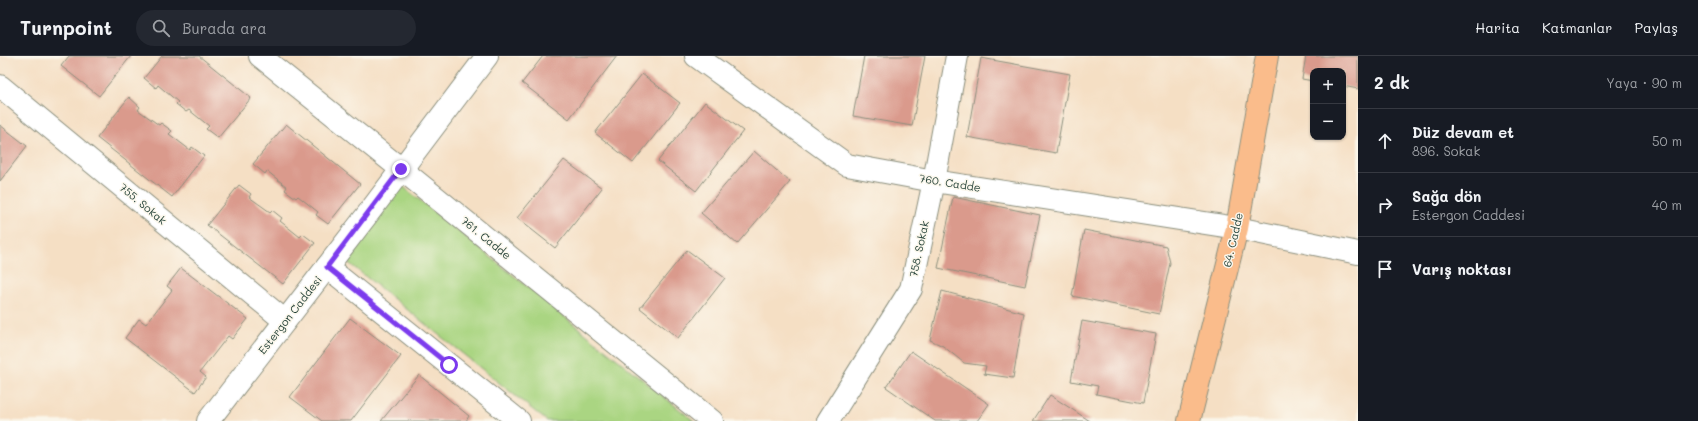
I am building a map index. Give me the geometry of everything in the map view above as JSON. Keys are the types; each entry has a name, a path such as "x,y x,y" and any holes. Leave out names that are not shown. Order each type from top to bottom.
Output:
{"main road":[{"name":"64. Cadde","path":"1189,421 1237,228 1267,56"}],"street":[{"name":"761. Cadde","path":"260,56 712,421"},
{"name":"Estergon Caddesi","path":"208,421 487,56"},
{"name":"760. Cadde","path":"696,56 847,165 934,181 1237,228 1358,253"},
{"name":"758. Sokak","path":"828,421 910,289 934,181 957,56"},
{"name":"755. Sokak","path":"0,86 285,321"},
{"path":"327,267 519,421"}],"green space":[{"path":"401,185 694,421 547,421 345,260"}],"building":[{"path":"69,56 131,56 99,96 61,66"},
{"path":"162,56 199,56 251,98 218,138 206,129 209,126 189,110 186,112 176,104 178,102 158,85 156,88 144,78"},
{"path":"543,56 617,56 569,119 522,83"},
{"path":"864,56 925,56 912,126 853,116"},
{"path":"1306,56 1358,56 1358,89 1346,87 1346,68 1310,68 1310,80 1302,79"},
{"path":"981,58 1070,74 1056,153 967,137"},
{"path":"642,74 680,103 633,163 595,133"},
{"path":"129,97 140,107 138,110 159,125 161,123 172,131 169,134 190,150 192,147 204,156 172,197 97,138"},
{"path":"705,102 743,131 696,191 658,161"},
{"path":"286,124 360,184 328,224 316,215 318,212 298,196 296,198 285,190 287,187 267,171 265,174 253,164"},
{"path":"0,125 27,146 0,181"},
{"path":"754,151 790,182 737,244 701,213"},
{"path":"564,160 602,188 555,248 517,218"},
{"path":"239,185 251,194 249,197 270,212 272,210 282,218 280,221 300,237 303,234 315,243 283,284 207,225"},
{"path":"953,197 1040,215 1025,286 938,268"},
{"path":"1084,230 1166,246 1170,263 1159,314 1072,296"},
{"path":"687,250 725,278 678,338 640,308"},
{"path":"181,268 248,319 232,339 228,336 200,372 206,377 195,392 125,338 139,319 146,324 172,290 167,286"},
{"path":"942,291 1024,313 1013,378 984,374 986,366 964,363 943,346 930,340"},
{"path":"350,318 401,356 351,421 322,421 290,397"},
{"path":"1082,321 1156,334 1143,403 1096,394 1098,386 1071,381"},
{"path":"911,351 989,404 977,421 935,421 886,387"},
{"path":"419,375 469,416 466,421 381,421"},
{"path":"1050,395 1090,421 1033,421"}],"route":[{"path":"401,169 327,267 449,365"}]}
